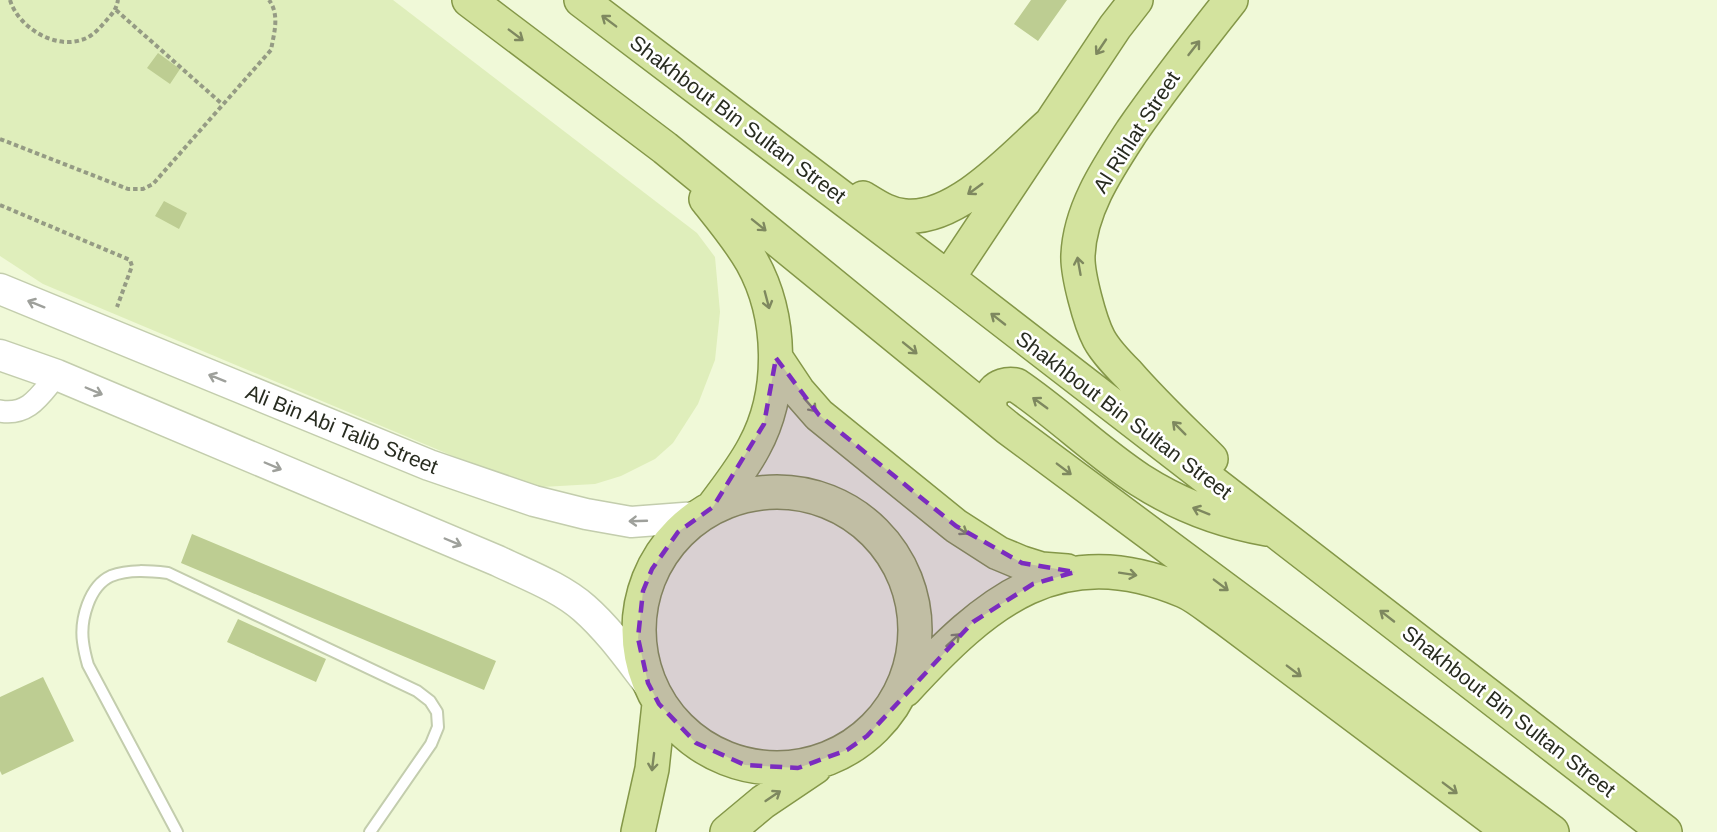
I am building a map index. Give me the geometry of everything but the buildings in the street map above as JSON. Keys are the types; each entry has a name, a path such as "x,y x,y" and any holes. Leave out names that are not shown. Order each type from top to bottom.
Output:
{"main road":[{"path":"469,0 665,148 992,414 1552,832"},
{"name":"Shakhbout Bin Sultan Street","path":"581,0 948,278 1665,832"},
{"path":"948,278 1050,123 1136,0"},
{"name":"Al Rihlat Street","path":"1231,0 1158,94 1110,165 1090,204 1081,233 1078,257 1085,299 1099,339 1149,398 1232,481 1277,531"},
{"path":"740,120 882,210 905,216 940,210 961,199 980,186 1050,123"},
{"path":"665,148 752,261 763,286 771,314 776,358 773,392 755,446 705,512"},
{"name":"Ali Bin Abi Talib Street","path":"0,289 429,465 534,501 631,522 705,512"},
{"path":"0,355 57,375 543,582 583,607 609,634 676,725 696,743 728,759 745,765 771,769 798,768 824,761"},
{"path":"776,358 798,391 819,415 956,526 998,553 1041,569 1134,574 1185,591 1226,619 1510,832"},
{"path":"992,414 989,399 993,391 999,386 1016,385 1138,479 1171,498 1222,519 1277,531"},
{"path":"638,832 652,769 654,693 641,661 638,638 643,591 663,550 678,532 705,512 738,497 765,492 792,493 819,498 843,509 885,544 900,567 910,593 915,619 915,646 909,673 898,698"},
{"path":"727,832 763,802 824,761 847,750 867,736 941,650 973,622 1007,598 1033,584 1075,572"}],"street":[{"path":"0,411 14,413 24,410 57,375"}],"lane":[{"path":"177,832 88,665 82,641 83,617 95,589 111,576 144,570 168,573 417,691 430,701 437,712 438,727 431,744 370,832"}],"path":[{"path":"10,0 24,23 40,35 64,42 82,40 96,32 116,10 118,0"},
{"path":"0,139 128,189 143,189 153,184 271,50 276,28 275,8 269,0"},
{"path":"116,10 222,104"},
{"path":"0,205 130,260 132,266 108,333"}],"highlighted area":[{"path":"776,358 819,415 956,526 1022,563 1075,572 1033,584 973,622 867,736 847,750 798,768 745,765 696,743 659,704 648,683 638,638 643,591 652,569 678,532 713,507 764,424"}],"green space":[{"path":"0,0 393,0 697,233 715,257 720,312 715,360 698,404 673,443 655,459 621,476 595,484 542,487 510,480 43,284 0,256"}]}
